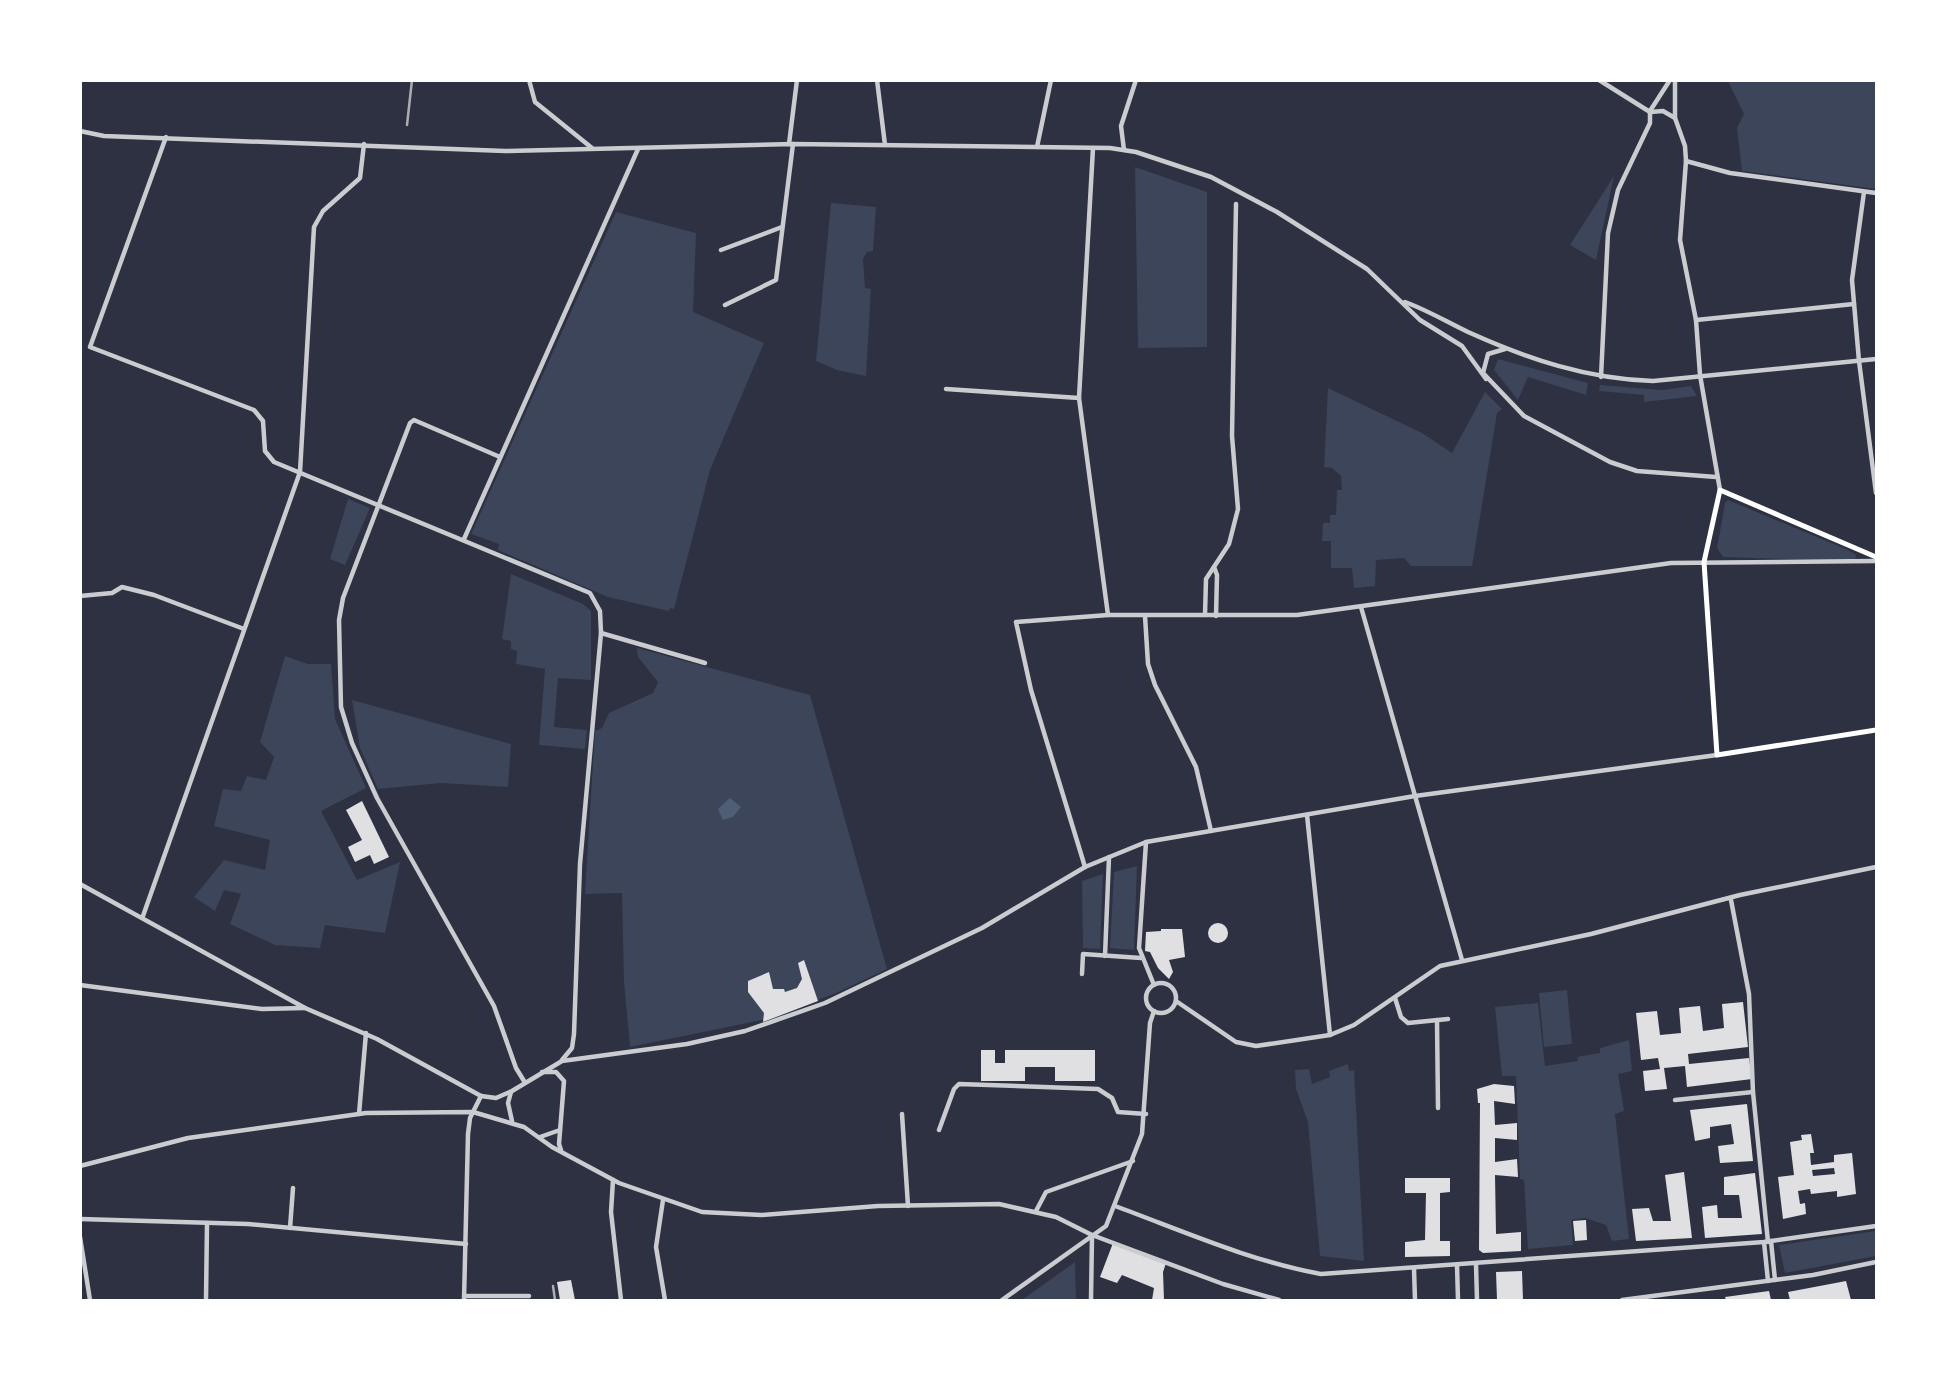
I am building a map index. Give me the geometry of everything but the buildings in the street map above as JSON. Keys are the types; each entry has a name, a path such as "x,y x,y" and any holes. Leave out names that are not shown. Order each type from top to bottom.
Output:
{"main road":[{"path":"1877,559 1720,490 1704,562 1717,755 1877,730"}],"street":[{"path":"529,80 535,102 592,149"},
{"path":"725,305 776,280 797,80"},
{"path":"877,80 885,145"},
{"path":"1037,147 1051,80"},
{"path":"1124,150 1121,126 1136,80"},
{"path":"1600,80 1650,112 1663,111 1675,118"},
{"path":"1601,377 1608,233 1618,190 1650,123 1650,112 1672,80"},
{"path":"1672,80 1675,118 1686,161 1680,240 1696,320 1700,375 1720,490"},
{"path":"80,131 104,136 505,151 791,144 1124,150 1211,177 1277,212 1367,269 1420,320 1462,346 1486,379 1524,416 1610,462 1637,471 1716,477"},
{"path":"80,884 144,916 305,1008 366,1034 481,1097 496,1098 512,1091 524,1081 562,1060 572,1048 580,864 601,633 600,611 590,593 267,457 264,421 254,410 90,347 166,137"},
{"path":"144,916 300,472 314,227 323,211 359,178 364,144"},
{"path":"1093,148 1079,398 1108,615"},
{"path":"464,539 638,149"},
{"path":"1686,161 1730,173 1877,193"},
{"path":"1864,192 1852,280 1859,361 1877,493"},
{"path":"1205,615 1206,579 1229,544 1238,509 1232,436 1236,204"},
{"path":"721,250 783,226"},
{"path":"1401,300 1510,349 1566,370 1601,377 1653,381 1877,359"},
{"path":"1696,320 1854,303"},
{"path":"1486,379 1483,366 1488,354 1500,348 1510,349"},
{"path":"946,389 1079,398"},
{"path":"500,457 414,420 410,423 380,505 353,567 339,620 341,707 352,743 377,798 494,1006 516,1068 524,1081"},
{"path":"1085,867 1031,690 1016,622 1108,615 1297,615 1671,563 1877,559"},
{"path":"1214,567 1217,575 1216,616"},
{"path":"80,596 111,593 122,587 154,595 244,629"},
{"path":"1360,607 1462,960"},
{"path":"1145,616 1148,664 1155,685 1196,767 1211,831"},
{"path":"601,633 705,663"},
{"path":"562,1060 687,1044 745,1031 825,1003 970,934 1085,867 1146,842 1415,796 1717,755"},
{"path":"1307,815 1330,1035"},
{"path":"1146,842 1139,948 1154,985"},
{"path":"1105,956 1109,857"},
{"path":"1154,985 1170,986 1176,1001 1236,1042 1256,1046 1330,1035 1354,1025 1440,966 1591,934 1877,867"},
{"path":"1731,900 1749,994 1753,1092 1768,1242 1775,1280"},
{"path":"1082,974 1083,954 1141,958"},
{"path":"80,985 262,1009 305,1008"},
{"path":"1154,985 1146,995 1149,1007 1154,1011 1165,1013 1176,1001"},
{"path":"1395,998 1401,1017 1408,1023 1448,1019"},
{"path":"1002,1300 1091,1235 1102,1231 1134,1160 1146,1114 1150,1023 1154,1011"},
{"path":"1437,1020 1437,1108"},
{"path":"359,1114 366,1034"},
{"path":"541,1073 556,1072 564,1080 561,1151"},
{"path":"939,1130 954,1089 959,1084 1098,1088 1112,1098 1118,1112 1146,1114"},
{"path":"512,1091 508,1103 512,1121"},
{"path":"1675,1100 1753,1092"},
{"path":"481,1097 473,1112 466,1170 464,1298 529,1296"},
{"path":"80,1166 188,1138 359,1114 473,1112 512,1121 612,1180 663,1200 708,1213 761,1215 908,1206 999,1204 1056,1217 1091,1235 1223,1284 1279,1300"},
{"path":"902,1114 908,1206"},
{"path":"537,1136 560,1130"},
{"path":"1036,1211 1046,1192 1134,1160"},
{"path":"612,1180 611,1212 621,1300"},
{"path":"290,1228 293,1188"},
{"path":"663,1200 656,1247 665,1300"},
{"path":"1115,1206 1289,1268 1321,1273 1414,1269 1628,1250 1768,1242 1877,1226"},
{"path":"80,1219 290,1228 466,1244"},
{"path":"205,1300 207,1223"},
{"path":"1091,1235 1091,1300"},
{"path":"80,1237 90,1300"},
{"path":"1768,1242 1768,1280"},
{"path":"1622,1300 1775,1280 1877,1262"},
{"path":"1476,1264 1477,1300"},
{"path":"1457,1265 1458,1300"},
{"path":"1414,1269 1415,1300"}],"shaded area":[{"path":"1728,81 1876,81 1876,189 1742,171 1737,128 1744,114"},
{"path":"1135,167 1207,192 1207,347 1138,348"},
{"path":"1614,176 1596,260 1570,245"},
{"path":"831,203 876,207 873,251 867,252 863,259 865,288 871,289 866,376 837,370 816,361"},
{"path":"616,212 696,233 693,312 764,343 710,470 674,609 670,608 669,611 608,597 498,550 499,544 471,534"},
{"path":"1498,359 1588,383 1586,395 1528,377 1518,400 1494,370"},
{"path":"1600,385 1662,390 1691,386 1697,396 1644,402 1644,395 1599,391"},
{"path":"1328,388 1422,433 1452,453 1485,392 1502,409 1497,413 1472,566 1411,566 1404,558 1376,560 1375,586 1354,588 1352,568 1331,568 1331,541 1322,541 1323,523 1330,523 1330,515 1336,515 1337,490 1342,490 1341,476 1332,468 1324,467"},
{"path":"348,499 370,508 345,565 330,559"},
{"path":"1728,500 1848,550 1856,555 1855,561 1723,557 1717,548 1725,503"},
{"path":"511,574 583,604 591,611 591,680 558,678 554,727 587,730 585,749 539,745 545,669 516,664 517,651 511,649 511,641 502,639"},
{"path":"637,648 810,695 887,969 834,994 762,1020 630,1047 624,982 622,893 585,894 595,731 602,728 609,713 653,693 658,682 638,657"},
{"path":"285,656 308,664 331,664 335,719 366,788 321,811 357,880 400,862 385,933 325,925 320,948 275,945 230,924 241,894 224,890 215,911 194,897 224,860 265,870 270,840 214,826 223,789 241,791 247,776 266,780 274,757 260,742"},
{"path":"352,700 511,744 508,787 441,783 378,789 360,748"},
{"path":"730,798 741,807 733,817 723,820 718,809"},
{"path":"1137,866 1134,950 1110,948 1114,872"},
{"path":"1103,874 1100,949 1083,948 1082,881"},
{"path":"1567,990 1572,1044 1544,1047 1539,993"},
{"path":"1538,1003 1545,1066 1578,1061 1577,1057 1600,1053 1600,1048 1629,1040 1632,1071 1618,1074 1624,1111 1615,1114 1629,1239 1612,1241 1606,1225 1585,1218 1571,1220 1573,1245 1528,1249 1524,1180 1520,1179 1516,1076 1502,1076 1495,1007"},
{"path":"1348,1064 1349,1071 1354,1070 1364,1261 1320,1256 1308,1122 1296,1089 1295,1070 1309,1069 1312,1084 1330,1077 1329,1071"},
{"path":"1876,1231 1876,1256 1785,1273 1779,1245"},
{"path":"1075,1262 1076,1300 1022,1300"}],"railway":[{"path":"407,125 412,80"},
{"path":"553,1286 555,1300"}]}
